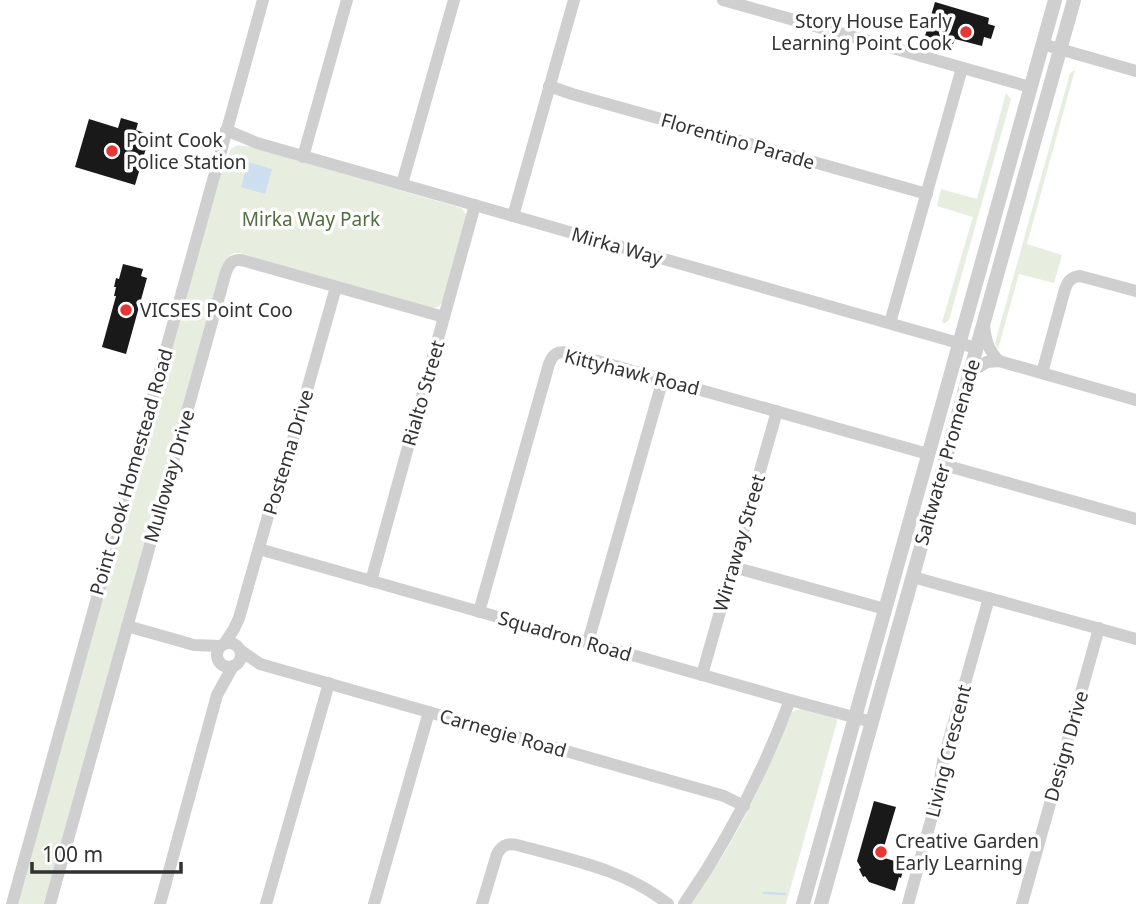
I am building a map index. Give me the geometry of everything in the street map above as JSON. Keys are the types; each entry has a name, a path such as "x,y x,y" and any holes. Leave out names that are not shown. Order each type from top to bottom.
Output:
{"street":[{"name":"Point Cook Homestead Road","path":"12,904 263,0"},
{"path":"303,156 347,0"},
{"path":"402,184 454,0"},
{"path":"513,216 574,0"},
{"path":"723,0 1030,88"},
{"name":"Saltwater Promenade","path":"804,903 1055,0"},
{"name":"Saltwater Promenade","path":"821,904 1074,0"},
{"path":"1042,44 1136,71"},
{"path":"890,323 962,68"},
{"name":"Florentino Parade","path":"550,86 927,194"},
{"name":"Mirka Way","path":"225,134 249,144 257,143 976,348"},
{"name":"Rialto Street","path":"371,581 475,205"},
{"name":"Mulloway Drive","path":"50,904 231,262 245,261 444,317"},
{"path":"1042,373 1067,283 1074,277 1088,278 1136,291"},
{"name":"Postema Drive","path":"223,645 239,618 336,287"},
{"path":"984,320 988,346 999,361"},
{"name":"Kittyhawk Road","path":"479,612 545,377 554,355 558,352 928,454"},
{"path":"970,372 981,365 999,361 1136,400"},
{"path":"588,642 663,379"},
{"name":"Wirraway Street","path":"702,675 777,411"},
{"path":"944,465 1136,519"},
{"name":"Squadron Road","path":"259,549 872,722"},
{"path":"733,567 884,609"},
{"path":"913,577 1136,639"},
{"name":"Living Crescent","path":"908,904 937,798 943,761 989,598"},
{"name":"Postema Drive","path":"239,618 239,649"},
{"path":"127,626 194,645 232,643 239,649 240,658 217,695"},
{"name":"Design Drive","path":"1021,904 1099,628"},
{"path":"194,645 226,666 235,665"},
{"path":"160,904 217,695 218,650 223,645"},
{"name":"Carnegie Road","path":"239,649 260,663 724,796 744,806"},
{"name":"Carnegie Road","path":"235,665 260,663"},
{"path":"266,904 329,683"},
{"path":"684,904 716,856 744,806 766,762 789,700"},
{"path":"374,904 429,712"},
{"path":"482,904 497,853 501,847 512,844 621,876 649,890 668,904"}],"green space":[{"path":"1075,70 1027,244 1062,255 1054,283 1019,274 998,349 995,343 1070,73"},
{"path":"1006,93 1011,99 949,320 945,323 942,322 973,217 937,206 941,189 977,199"},
{"name":"Mirka Way Park","path":"238,145 461,208 467,219 443,302 432,308 239,253 227,258 45,904 18,904 221,171 231,149"},
{"path":"802,709 837,719 837,722 786,904 690,904 726,850 744,817 791,713"}],"water":[{"path":"248,162 272,169 265,194 241,187"}],"building":[{"path":"935,2 989,18 988,24 995,26 991,39 984,37 982,46 955,39 953,44 925,36"},
{"name":"Point Cook Police Station","path":"121,118 138,123 136,130 150,135 135,185 75,167 89,119 118,128"},
{"name":"VICSES Point Coo","path":"123,264 143,269 141,276 147,278 126,354 102,347 116,296 116,278 119,279"},
{"path":"874,801 896,807 881,857 905,864 895,891 869,882 863,877 857,861"}],"waterway":[{"path":"764,893 785,894"}],"place":[{"name":"Story House Early Learning Point Cook","path":"966,32"},
{"name":"Point Cook Police Station","path":"112,151"},
{"name":"VICSES Point Coo","path":"126,310"},
{"name":"Creative Garden Early Learning","path":"881,852"}]}
